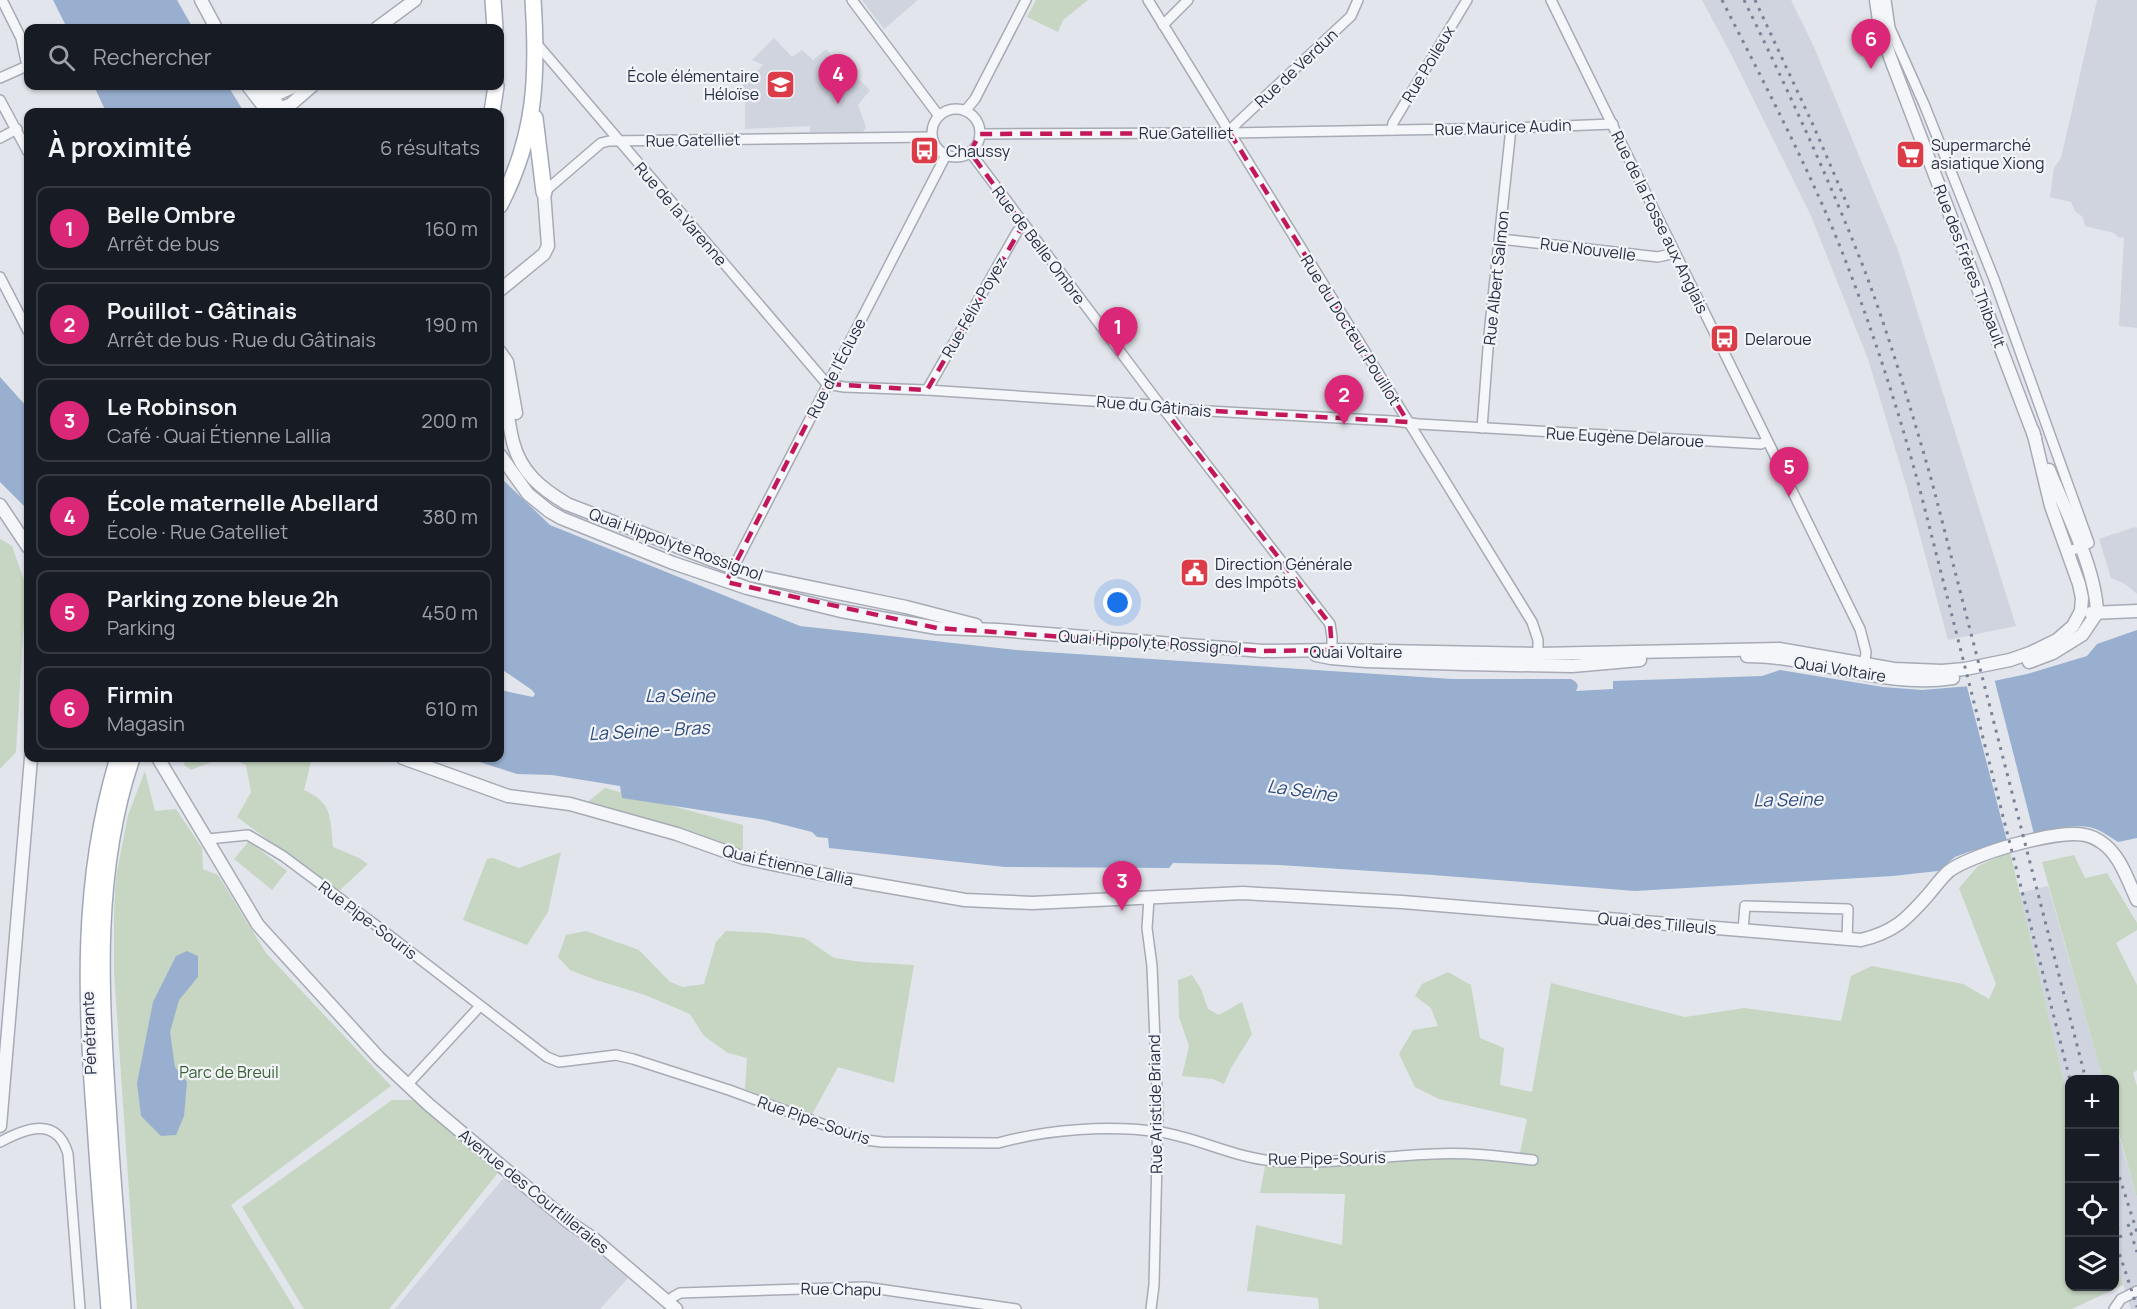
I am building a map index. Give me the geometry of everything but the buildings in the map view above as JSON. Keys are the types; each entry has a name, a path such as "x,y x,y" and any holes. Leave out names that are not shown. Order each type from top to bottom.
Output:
{"main road":[{"path":"493,0 495,24"},
{"path":"504,195 524,147 533,106 536,43 533,0"},
{"path":"493,108 495,90"},
{"path":"533,106 544,192"},
{"name":"Pénétrante","path":"109,1309 89,1049 88,953 96,848 105,804 121,762"},
{"name":"Pénétrante","path":"123,1309 101,987 102,932 110,845 127,773 124,762"}],"street":[{"path":"2,0 21,38 24,52"},
{"path":"201,0 214,24"},
{"path":"382,24 415,0"},
{"path":"392,24 424,0"},
{"path":"852,0 939,116"},
{"path":"965,111 975,99 1026,0"},
{"name":"Rue du Docteur Pouillot","path":"1148,0 1532,622 1538,640 1538,659"},
{"path":"1163,25 1188,0"},
{"name":"Rue de Verdun","path":"1230,133 1234,126 1351,16 1358,0"},
{"name":"Rue Poileux","path":"1392,130 1393,123 1467,0"},
{"name":"Rue de la Fosse aux Anglais","path":"1551,0 1860,630 1866,652 1864,669"},
{"name":"Rue des Frères Thibault","path":"1876,0 1882,32 1890,57 2020,396 2074,550 2096,596 2097,613"},
{"name":"Rue des Frères Thibault","path":"1886,0 1890,28 1924,104 1994,279 2089,543 2074,550"},
{"name":"Rue de la Varenne","path":"536,43 827,384"},
{"path":"0,78 24,67"},
{"path":"253,90 274,108"},
{"path":"262,90 274,108"},
{"path":"274,108 291,90"},
{"path":"274,108 290,105 307,90"},
{"path":"0,100 24,144"},
{"path":"952,110 965,111 976,120 980,134 979,141 970,152 958,157 946,155 935,144 932,137 933,129 939,116 952,110"},
{"name":"Rue Maurice Audin","path":"1392,130 1613,124"},
{"name":"Rue Albert Salmon","path":"1482,428 1489,335 1511,128"},
{"path":"0,138 17,129"},
{"name":"Rue Gatelliet","path":"980,134 1392,130"},
{"name":"Rue Gatelliet","path":"544,192 601,143 932,137"},
{"name":"Rue de Belle Ombre","path":"970,152 1023,225 1330,624 1332,654"},
{"name":"Rue de l'Écluse","path":"726,582 946,155"},
{"path":"504,287 538,260 548,246 544,192"},
{"name":"Rue Félix Poyez","path":"927,390 1023,225"},
{"name":"Rue Nouvelle","path":"1501,239 1658,256 1675,254"},
{"path":"0,277 24,323"},
{"path":"504,358 507,362 521,443 530,465 549,494"},
{"name":"Rue du Gâtinais","path":"827,384 844,387 927,390 1482,428"},
{"path":"2020,396 2033,390"},
{"name":"Quai Hippolyte Rossignol","path":"504,400 518,458 530,477 549,494 567,504 751,575 906,606 998,630"},
{"name":"Rue Eugène Delaroue","path":"1482,428 1659,440 1761,444 1767,441"},
{"name":"Quai Hippolyte Rossignol","path":"504,460 528,494 555,515 726,582 841,611 937,628 998,630 1263,651 1302,652"},
{"path":"0,505 24,537"},
{"name":"Rue des Frères Thibault","path":"2074,550 2082,598 2081,611"},
{"path":"2081,611 2097,613 2137,611"},
{"name":"Quai Voltaire","path":"1864,669 1942,671 2001,662 2030,653 2057,640 2073,626 2081,611"},
{"name":"Quai Voltaire","path":"1302,652 1454,664 1779,649 1906,679 1928,679 1994,671 2053,652 2082,635 2097,613"},
{"path":"0,1126 31,762"},
{"name":"Avenue des Courtilleraies","path":"160,762 258,925 371,1050 526,1187 570,1223 594,1239 672,1306"},
{"name":"Quai Étienne Lallia","path":"414,762 508,796 570,804 677,834 744,858 850,880 965,900 1000,903 1149,899"},
{"name":"Quai des Tilleuls","path":"1149,899 1227,893 1318,897 1861,940 1895,928 1947,873 1962,862 1994,850 2067,834 2084,834 2104,843 2119,863 2137,900"},
{"name":"Rue Pipe-Souris","path":"208,839 248,835 283,856 547,1057 559,1062 616,1055 633,1059 729,1090 866,1140 998,1143 1015,1138 1117,1128 1158,1132 1256,1159 1275,1161 1435,1154 1490,1155 1533,1160"},
{"name":"Rue Aristide Briand","path":"1149,899 1147,928 1152,966 1158,1116 1154,1285 1151,1309"},
{"path":"1743,930 1745,906 1848,909 1847,940"},
{"path":"408,1084 480,1006"},
{"path":"0,1142 21,1131 43,1128 65,1144 68,1154 80,1309"},
{"name":"Rue Chapu","path":"672,1306 673,1297 680,1293 865,1287 1016,1309"},
{"path":"2114,1309 2121,1299 2137,1292"}],"highlighted area":[{"path":"1230,133 1408,422 1163,408 1330,624 1332,650 1263,651 937,628 726,582 827,384 927,390 1023,225 970,152 980,134"}],"shaded area":[{"path":"862,0 918,0 884,29"},
{"path":"1702,0 1791,0 1814,47 1898,250 2016,626 1948,640 1907,488 1868,359 1811,216"},
{"path":"2097,0 2137,0 2137,328 2119,326 2124,238 2114,233 2085,226 2083,217 2075,211 2071,202 2050,197 2054,168 2061,158"},
{"name":"École élémentaire Héloïse","path":"774,38 792,57 802,50 813,60 826,49 837,61 823,75 837,90 853,74 870,90 858,105 866,127 863,132 810,132 810,126 745,129 745,96 740,88 763,65 752,60"},
{"path":"2137,528 2137,594 2125,584 2111,578 2099,539"},
{"path":"2048,886 2102,1075 2065,1075 2065,1087 2019,893"},
{"path":"2119,1136 2137,1198 2137,1309 2131,1309 2119,1271"},
{"path":"506,1175 628,1278 600,1309 395,1309"}],"green space":[{"path":"1036,0 1088,0 1063,20 1058,32 1027,17"},
{"path":"0,539 12,546 24,580 24,619 16,752 0,769"},
{"path":"185,762 211,762 191,770 184,765"},
{"path":"240,762 311,762 304,790 325,806 330,820 333,847 368,864 338,892 237,817 251,792 246,765"},
{"name":"Parc de Breuil","path":"145,771 155,811 176,809 202,848 203,869 218,875 266,953 391,1086 231,1205 295,1309 137,1309 114,972 114,912 116,877 128,815"},
{"path":"605,788 743,825 743,850 584,805"},
{"path":"249,841 287,871 272,890 234,859"},
{"path":"561,852 548,912 527,945 463,920 487,859 493,858 519,868"},
{"path":"2010,852 2065,1087 2065,1291 2110,1291 2072,1309 1319,1309 1318,1298 1247,1291 1256,1225 1342,1245 1345,1194 1260,1193 1265,1166 1432,1158 1518,1162 1527,1119 1439,1099 1415,1087 1399,1054 1413,1030 1438,1026 1431,1008 1415,996 1422,984 1448,972 1471,985 1480,1038 1504,1048 1500,1085 1532,1092 1551,983 1685,1017 1744,1008 1841,1021 1851,976 1872,966 1963,984 1989,999 1996,984 1959,888 1978,866"},
{"path":"2074,855 2085,878 2107,873 2137,923 2137,930 2116,943 2137,985 2137,1070 2133,1073 2137,1086 2137,1198 2119,1133 2119,1075 2102,1075 2042,862"},
{"path":"586,931 639,950 670,982 683,987 704,984 716,942 726,931 805,938 834,958 914,965 894,1083 838,1067 810,1118 745,1089 747,1058 728,1053 704,1036 690,1014 645,995 570,970 558,957 566,935"},
{"path":"1192,975 1201,989 1208,1009 1219,1015 1242,1002 1252,1034 1224,1084 1213,1079 1182,1076 1189,1046 1179,1017 1178,980"},
{"path":"392,1100 415,1100 501,1169 389,1309 304,1309 242,1207"},
{"path":"2119,1272 2123,1285 2119,1287"}],"water":[{"path":"53,0 177,0 191,24 65,24"},
{"path":"96,90 230,90 242,108 104,108"},
{"path":"0,377 24,404 24,506 0,482"},
{"name":"La Seine","path":"504,481 550,525 800,626 1016,650 1452,679 1571,679 1578,686 1576,691 1613,689 1613,681 1762,676 1780,670 1883,687 1922,690 1970,686 2027,674 2087,656 2097,644 2137,630 2137,838 2118,842 2100,831 2077,826 2029,835 1968,852 1955,857 1938,871 1893,876 1635,891 1279,865 1173,863 1169,868 1005,867 829,848 828,838 817,837 812,832 765,820 622,798 620,786 552,775 517,774 480,762 504,762 504,691 533,697 535,694 504,671"},
{"path":"187,951 198,956 198,977 179,1000 170,1032 175,1067 187,1082 184,1116 176,1135 161,1136 141,1116 137,1083 153,1002 176,956"}],"pier":[{"path":"1994,678 2035,838 2008,845 1966,683"}],"railway":[{"path":"1722,0 1782,118 1824,208 1871,330 1891,392 1919,486 2069,1075"},
{"path":"1744,0 1838,205 1866,274 1901,377 1932,482 2085,1075"},
{"path":"1755,0 1850,211"},
{"path":"2119,1176 2137,1232"},
{"path":"2128,1224 2137,1252"},
{"path":"2119,1232 2123,1243"},
{"path":"2119,1252 2137,1307"}],"place":[{"name":"Firmin","path":"1871,69"},
{"name":"École élémentaire Héloïse","path":"780,85"},
{"name":"École maternelle Abellard","path":"838,104"},
{"name":"Chaussy","path":"925,151"},
{"name":"Supermarché asiatique Xiong","path":"1910,154"},
{"name":"Delaroue","path":"1724,339"},
{"name":"Belle Ombre","path":"1118,357"},
{"name":"Pouillot - Gâtinais","path":"1344,425"},
{"name":"Parking zone bleue 2h","path":"1789,497"},
{"name":"Direction Générale des Impôts","path":"1194,573"},
{"name":"Le Robinson","path":"1122,911"}],"water label":[{"name":"La Seine - Bras","path":"649,730"}]}
